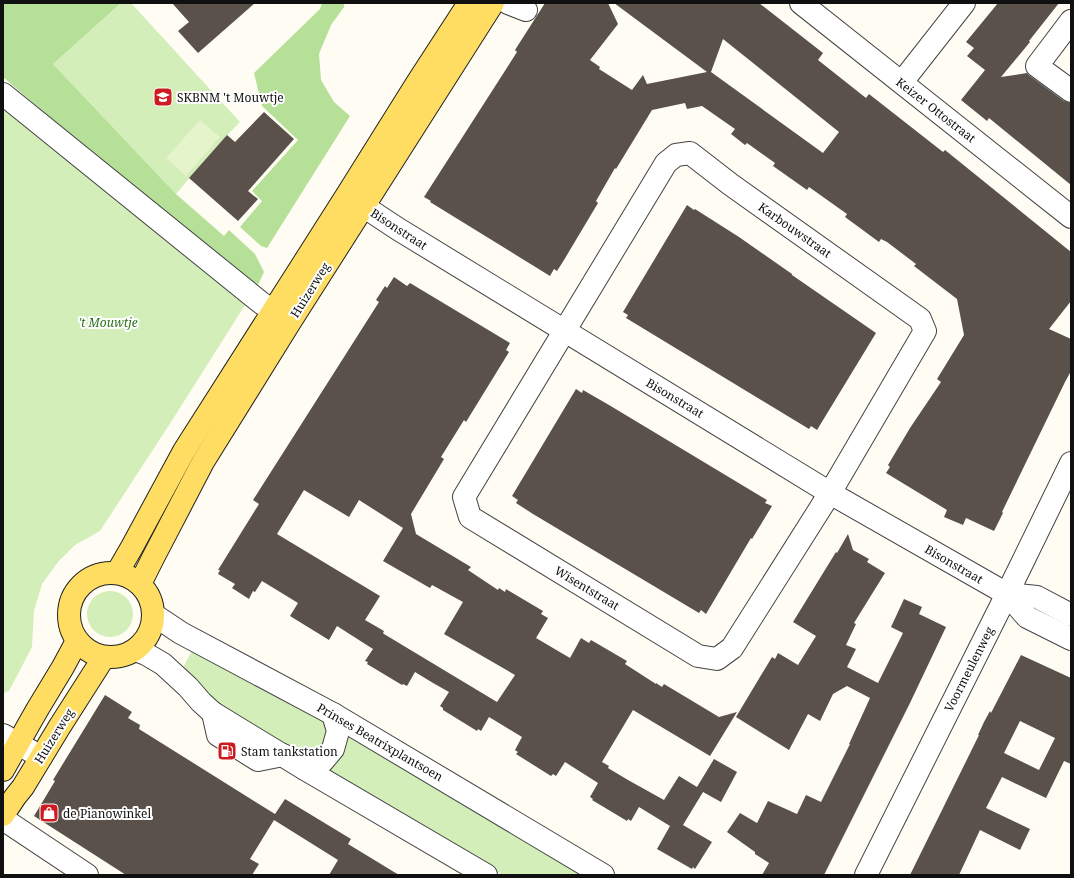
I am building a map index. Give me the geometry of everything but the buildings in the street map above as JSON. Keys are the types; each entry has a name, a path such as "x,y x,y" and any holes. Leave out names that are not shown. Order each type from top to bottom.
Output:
{"main road":[{"name":"Huizerweg","path":"140,584 203,462 356,200 417,83 469,3"},
{"name":"Huizerweg","path":"117,572 184,451 273,311 356,200 493,3"},
{"path":"117,572 130,576 140,584 150,598 154,615 149,635 135,650 120,657 104,657 89,652 77,641 70,626 69,609 74,593 85,581 100,574 117,572"},
{"path":"3,770 10,739 63,667 77,641"},
{"name":"Huizerweg","path":"3,815 23,786 104,657"}],"street":[{"name":"Keizer Ottostraat","path":"801,3 1071,217"},
{"path":"902,82 964,3"},
{"path":"1071,21 1037,66 1071,91"},
{"name":"Huizerweg","path":"3,94 273,311"},
{"name":"Karbouwstraat","path":"565,332 666,163 676,155 690,152 730,184 920,319 924,331 830,493"},
{"name":"Bisonstraat","path":"356,200 398,229 830,493 1007,594"},
{"name":"Wisentstraat","path":"565,332 464,497 470,517 698,656 717,659 732,648 830,493"},
{"name":"Voormeulenweg","path":"866,875 1071,463"},
{"path":"1007,594 1037,597 1071,615"},
{"path":"1007,594 1027,617 1071,639"},
{"name":"Prinses Beatrixplantsoen","path":"154,615 181,633 333,714 603,875"},
{"path":"135,650 146,654 163,664 174,673 213,713 305,769 486,875"},
{"path":"305,769 322,762 333,749 338,731 333,714"},
{"path":"10,739 41,757"},
{"path":"3,819 88,875"}],"green space":[{"path":"3,3 121,3 53,64 176,194 224,236 229,230 255,254 264,272 253,292 3,77"},
{"path":"121,3 131,3 240,122 215,148 176,194 53,64"},
{"path":"322,3 344,3 344,7 331,25 319,54 321,80 334,102 350,116 267,248 261,246 240,227 262,201 252,191 298,140 262,106 254,73 320,9"},
{"name":"'t Mouwtje","path":"3,96 239,294 245,305 100,531 75,545 58,562 42,584 34,611 32,647 9,691 3,693"},
{"path":"200,120 220,137 186,176 166,158"},
{"path":"110,591 123,595 129,601 133,614 129,627 123,633 110,637 97,633 91,627 87,614 91,601 97,595"},
{"path":"193,649 329,722 327,745 307,758 223,706 212,706 181,671"},
{"path":"344,728 588,875 503,875 325,768"}],"place":[{"name":"SKBNM 't Mouwtje","path":"163,97"},
{"name":"Stam tankstation","path":"227,751"},
{"name":"de Pianowinkel","path":"49,813"}]}
